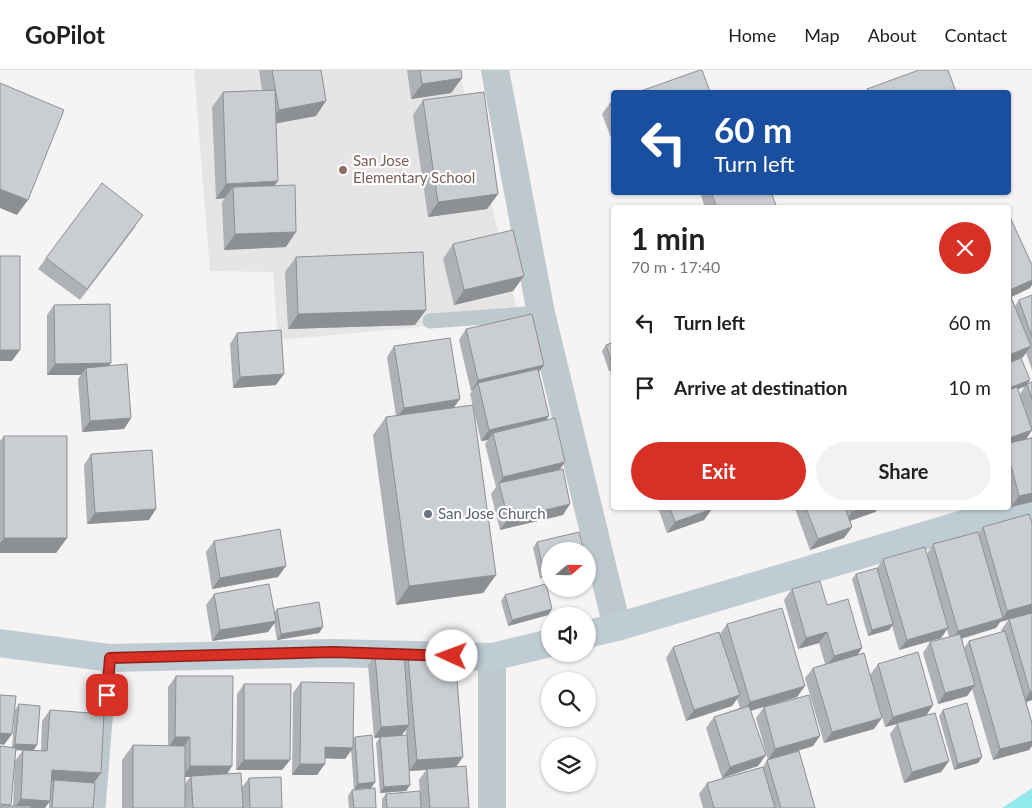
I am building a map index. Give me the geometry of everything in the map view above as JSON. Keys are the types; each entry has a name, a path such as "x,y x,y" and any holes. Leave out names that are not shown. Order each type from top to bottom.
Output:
{"main road":[{"path":"596,632 617,628 964,524 1032,506"},
{"path":"0,643 110,658 333,652 492,657 541,645"}],"street":[{"path":"495,70 541,313 617,628"},
{"path":"492,657 492,808"}],"lane":[{"path":"430,321 541,313"},
{"path":"98,808 110,658"}],"shaded area":[{"name":"San Jose Elementary School","path":"194,70 459,70 519,318 278,340 273,272 210,271"}],"water":[{"path":"1032,787 1032,808 1002,808 1031,789"}],"building":[{"path":"272,70 321,70 326,101 279,110"},
{"path":"420,70 461,70 462,78 422,84"},
{"path":"702,70 709,90 644,90"},
{"path":"919,70 948,70 955,90 867,90"},
{"path":"0,83 64,110 28,200 0,189"},
{"path":"275,90 278,181 226,184 223,92"},
{"path":"484,92 498,194 438,202 423,100"},
{"path":"102,183 143,215 87,289 46,258"},
{"path":"295,185 296,232 235,234 233,187"},
{"path":"712,195 772,195 776,205 716,205"},
{"path":"1011,219 1032,265 1032,280 1011,290"},
{"path":"513,230 524,276 464,290 453,244"},
{"path":"423,252 426,310 298,314 296,257"},
{"path":"0,256 20,256 20,350 0,350"},
{"path":"1032,295 1032,337 1019,300"},
{"path":"1011,297 1031,346 1011,354"},
{"path":"110,304 111,363 55,364 54,305"},
{"path":"532,314 544,365 478,380 466,329"},
{"path":"281,330 284,374 240,377 237,333"},
{"path":"450,338 460,399 404,408 394,346"},
{"path":"611,343 611,359 606,345"},
{"path":"1021,358 1030,380 1011,387 1011,362"},
{"path":"127,364 131,418 90,421 86,368"},
{"path":"538,369 549,416 489,430 478,383"},
{"path":"1032,382 1032,399 1027,384"},
{"path":"1017,387 1032,430 1011,437 1011,389"},
{"name":"San Jose Church","path":"473,405 496,575 409,586 386,417"},
{"path":"555,418 565,462 503,477 493,433"},
{"path":"4,436 67,436 67,538 4,538"},
{"path":"1032,438 1032,493 1019,496 1011,466 1011,443"},
{"path":"152,450 156,509 95,513 91,454"},
{"path":"563,469 570,504 508,519 499,483"},
{"path":"671,510 709,510 675,522"},
{"path":"807,510 846,510 852,527 818,539"},
{"path":"1029,514 1032,523 1032,604 1007,611 983,527"},
{"path":"280,529 286,566 220,578 214,541"},
{"path":"579,532 582,542 541,542 541,560 537,542"},
{"path":"978,532 1003,618 958,631 933,544"},
{"path":"925,547 948,628 907,640 883,559"},
{"path":"877,568 893,624 872,630 856,574"},
{"path":"820,581 827,605 848,599 862,648 834,656 827,632 806,638 792,589"},
{"path":"269,584 276,621 220,630 214,594"},
{"path":"541,585 541,598 549,598 552,607 541,607 541,612 512,620 505,595"},
{"path":"319,602 323,627 281,634 277,609"},
{"path":"782,608 805,686 750,702 727,624"},
{"path":"1032,613 1032,691 1030,692 1009,619"},
{"path":"1005,631 1032,723 1032,741 1000,749 969,641"},
{"path":"719,632 740,695 694,710 673,647"},
{"path":"960,634 975,685 945,693 930,642"},
{"path":"404,652 409,725 381,727 375,655"},
{"path":"918,652 933,705 893,717 878,664"},
{"path":"455,653 463,757 417,760 408,656"},
{"path":"864,653 882,718 832,732 813,668"},
{"path":"176,676 233,676 232,766 190,766 190,737 175,737"},
{"path":"301,682 354,683 353,748 325,747 325,764 300,764"},
{"path":"244,684 291,684 290,760 244,760"},
{"path":"0,695 16,696 12,734 0,733"},
{"path":"809,695 820,736 775,749 764,707"},
{"path":"967,703 982,757 958,764 943,710"},
{"path":"19,704 40,706 37,745 15,744"},
{"path":"749,706 766,755 730,767 714,717"},
{"path":"50,710 104,714 101,773 52,770 50,801 21,799 23,750 47,751"},
{"path":"935,713 949,761 912,772 897,723"},
{"path":"372,735 375,782 358,784 355,737"},
{"path":"407,735 410,785 384,787 380,737"},
{"path":"133,745 185,746 185,808 133,808"},
{"path":"0,746 16,748 11,805 0,804"},
{"path":"799,751 815,808 781,808 767,760"},
{"path":"466,766 469,808 430,808 427,769"},
{"path":"763,767 775,808 714,808 707,783"},
{"path":"241,773 243,808 193,808 191,776"},
{"path":"281,777 282,808 250,808 249,778"},
{"path":"54,780 95,783 93,808 52,808"},
{"path":"375,788 376,808 354,808 352,790"},
{"path":"420,791 421,808 387,808 386,794"},
{"path":"0,806 31,806 31,808 0,808"}],"place":[{"name":"San Jose Elementary School","path":"343,170"},
{"name":"San Jose Church","path":"428,514"}],"route":[{"path":"107,695 110,658 333,652 452,656"}]}
